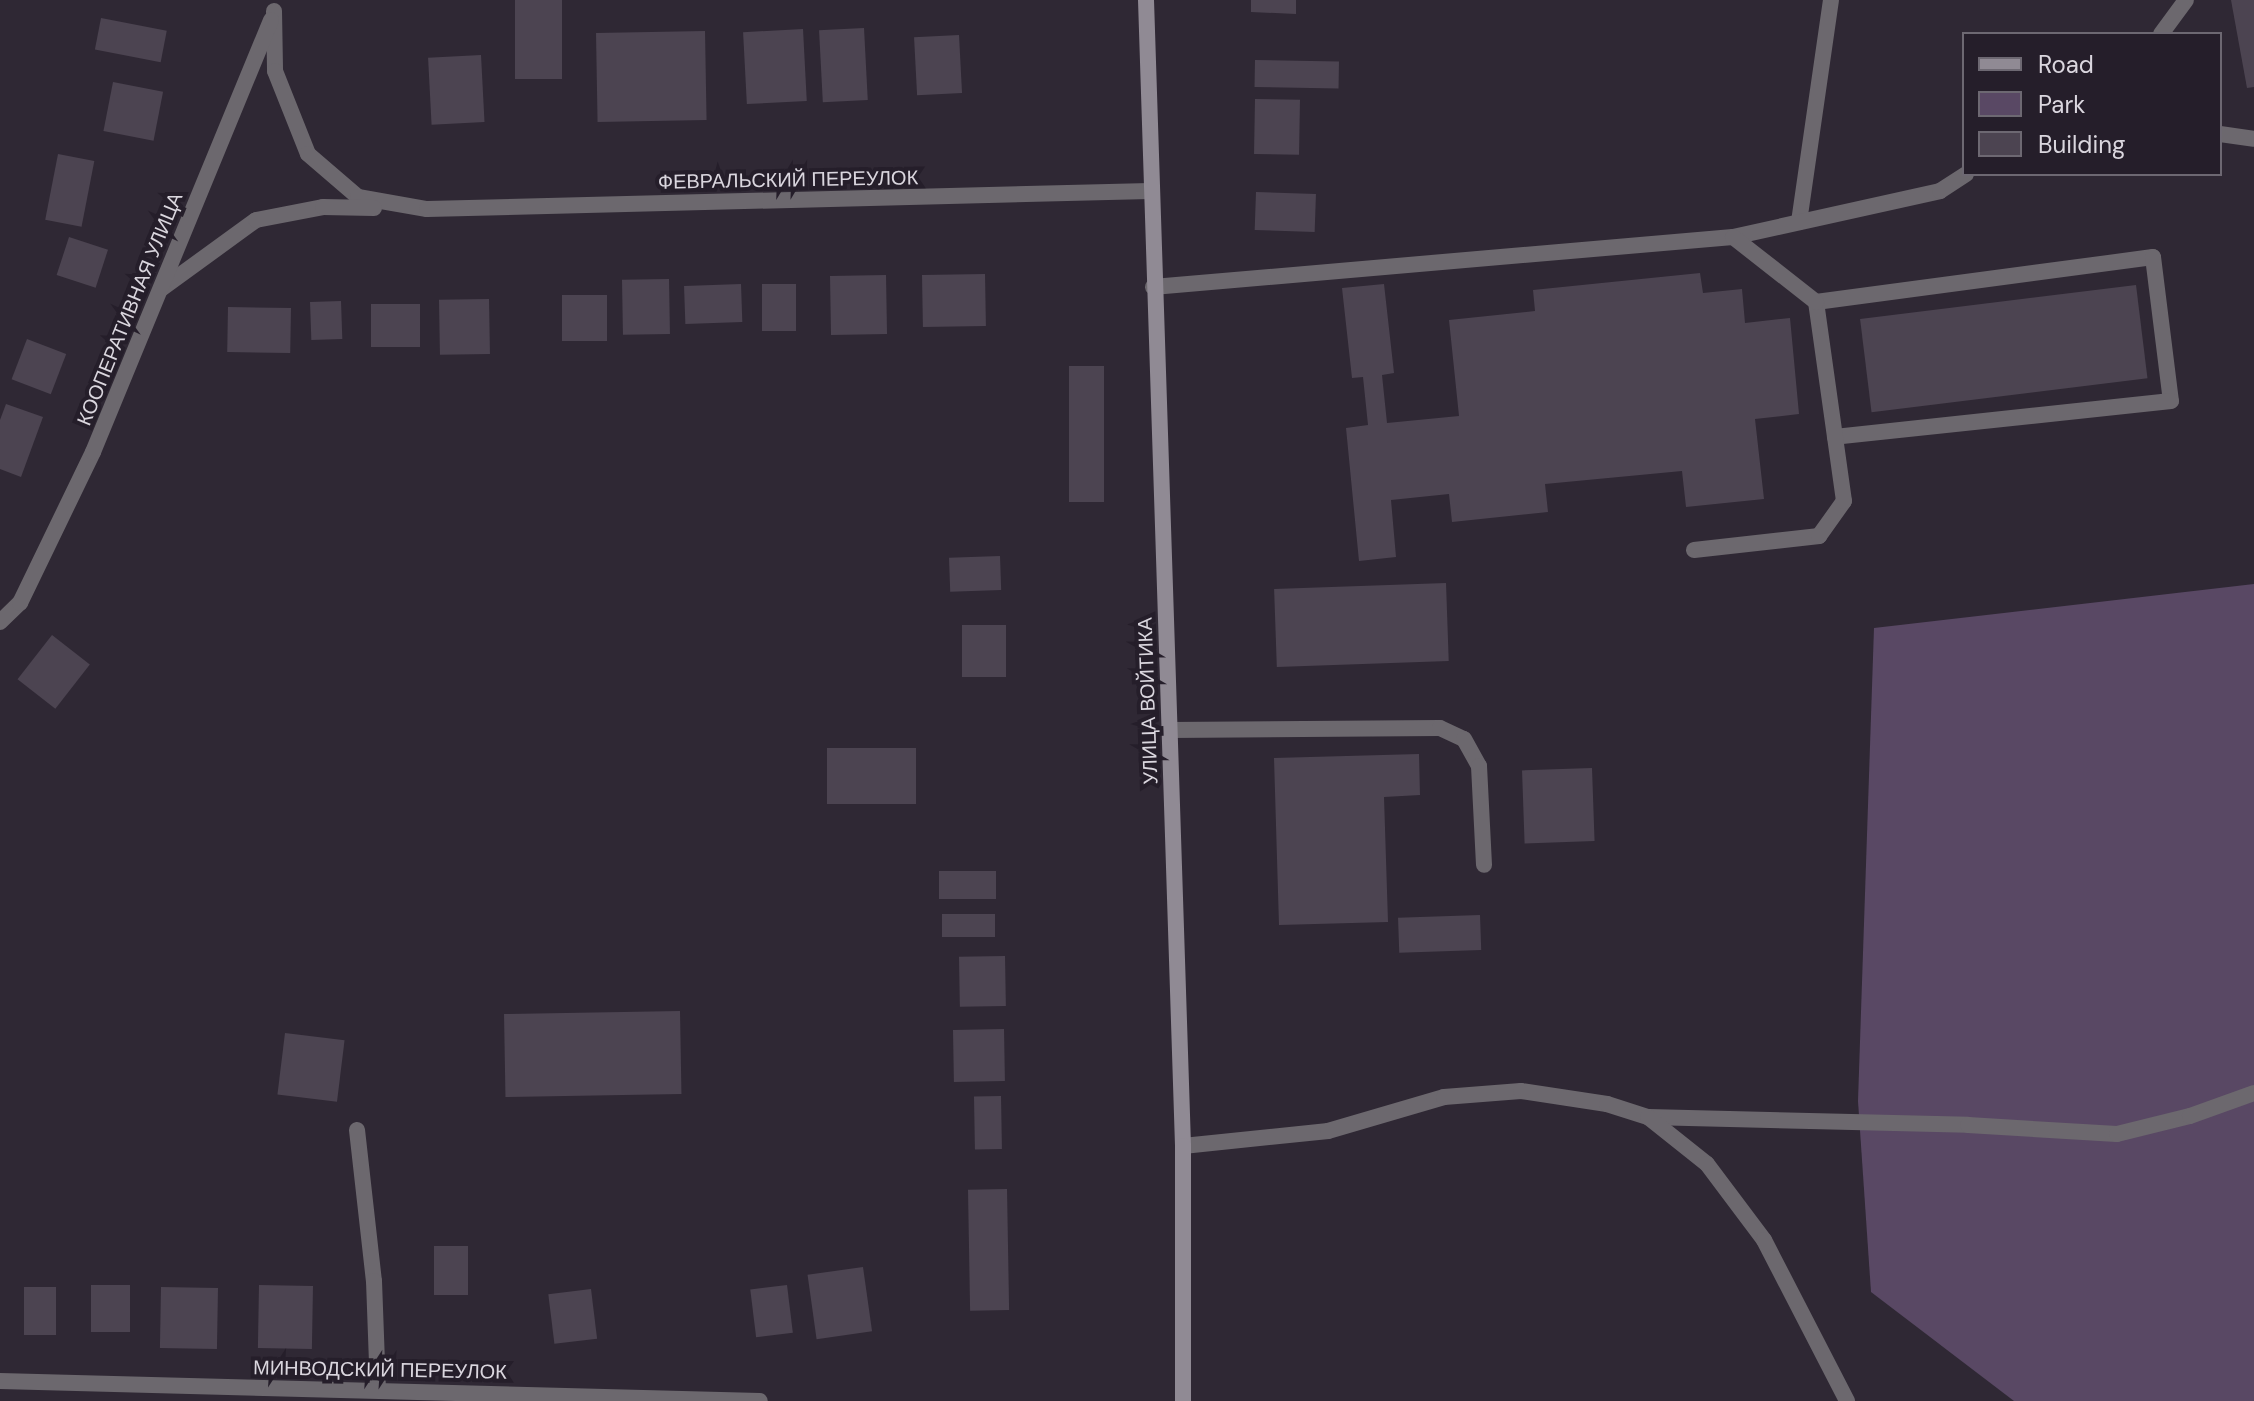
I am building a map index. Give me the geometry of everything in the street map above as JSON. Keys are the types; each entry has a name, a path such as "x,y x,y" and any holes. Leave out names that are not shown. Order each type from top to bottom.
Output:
{"main road":[{"name":"УЛИЦА ВОЙТИКА","path":"1146,0 1183,1146 1183,1401"}],"street":[{"path":"1799,222 1831,0"},
{"path":"2162,32 2186,0"},
{"name":"ФЕВРАЛЬСКИЙ ПЕРЕУЛОК","path":"275,6 275,71 308,154 358,197 427,209"},
{"name":"КООПЕРАТИВНАЯ УЛИЦА","path":"0,622 20,603 87,466 275,6"},
{"path":"2222,134 2254,139"},
{"path":"1153,287 1733,237 1940,191 1963,176"},
{"name":"ФЕВРАЛЬСКИЙ ПЕРЕУЛОК","path":"160,290 256,220 323,207 427,209 1150,191"},
{"path":"1694,550 1819,536 1844,501 1816,302 1733,237"},
{"path":"1816,302 2153,257 2171,401 1835,437"},
{"path":"1169,730 1440,728 1464,739 1479,766 1484,865"},
{"path":"1183,1146 1328,1131 1444,1097 1521,1091 1607,1104 1648,1117 1968,1125 2117,1134 2190,1116 2254,1093"},
{"path":"1648,1117 1707,1164 1764,1240 1847,1401"},
{"path":"357,1130 374,1281 378,1390"},
{"name":"МИНВОДСКИЙ ПЕРЕУЛОК","path":"0,1381 760,1401"}],"green space":[{"path":"2254,584 2254,1401 2014,1401 1871,1292 1858,1101 1874,628"}],"building":[{"path":"515,0 562,0 562,79 515,79"},
{"path":"1251,0 1296,0 1296,14 1251,12"},
{"path":"2231,0 2254,0 2254,87 2247,88"},
{"path":"101,18 167,31 161,62 95,49"},
{"path":"864,28 868,100 823,102 819,30"},
{"path":"803,29 807,101 747,104 743,32"},
{"path":"705,31 707,120 598,122 596,33"},
{"path":"959,35 962,93 917,95 914,37"},
{"path":"481,55 485,122 432,125 428,58"},
{"path":"1255,60 1339,61 1339,88 1255,87"},
{"path":"113,82 163,92 154,141 103,131"},
{"path":"1255,99 1300,100 1299,155 1254,154"},
{"path":"58,154 94,161 82,227 45,220"},
{"path":"1256,192 1316,194 1315,232 1255,230"},
{"path":"69,237 108,250 96,288 57,275"},
{"path":"1700,273 1703,293 1742,289 1745,323 1790,318 1799,414 1755,419 1764,499 1686,507 1682,471 1545,484 1548,512 1452,522 1449,494 1391,500 1396,557 1359,561 1346,428 1368,425 1363,377 1352,378 1342,288 1384,284 1394,373 1382,375 1387,423 1459,416 1449,320 1535,311 1533,290"},
{"path":"985,274 986,326 923,327 922,275"},
{"path":"886,275 887,334 831,335 830,276"},
{"path":"669,279 670,334 623,335 622,280"},
{"path":"741,284 742,322 685,324 684,286"},
{"path":"762,284 796,284 796,331 762,331"},
{"path":"2136,285 2147,378 1872,412 1860,319"},
{"path":"562,295 607,295 607,341 562,341"},
{"path":"489,299 490,354 440,355 439,300"},
{"path":"341,301 342,339 311,340 310,302"},
{"path":"371,304 420,304 420,347 371,347"},
{"path":"228,307 291,308 290,353 227,352"},
{"path":"27,339 66,354 51,394 12,379"},
{"path":"1069,366 1104,366 1104,502 1069,502"},
{"path":"6,404 43,417 21,477 0,469 0,420"},
{"path":"1000,556 1001,590 950,592 949,558"},
{"path":"1446,583 1449,661 1277,667 1274,589"},
{"path":"962,625 1006,625 1006,677 962,677"},
{"path":"52,635 90,665 55,709 18,679"},
{"path":"827,748 916,748 916,804 827,804"},
{"path":"1419,754 1420,795 1384,797 1388,922 1279,925 1274,758"},
{"path":"1592,768 1595,841 1525,843 1522,770"},
{"path":"939,871 996,871 996,899 939,899"},
{"path":"942,914 995,914 995,937 942,937"},
{"path":"1480,915 1481,950 1399,953 1398,918"},
{"path":"1005,956 1006,1006 960,1007 959,957"},
{"path":"680,1011 681,1094 505,1097 504,1014"},
{"path":"1004,1029 1005,1081 954,1082 953,1030"},
{"path":"285,1033 345,1040 337,1102 277,1095"},
{"path":"974,1096 1001,1096 1002,1149 975,1149"},
{"path":"1007,1189 1009,1310 970,1311 968,1190"},
{"path":"434,1246 468,1246 468,1295 434,1295"},
{"path":"863,1267 872,1331 817,1339 808,1275"},
{"path":"91,1285 130,1285 130,1332 91,1332"},
{"path":"259,1285 313,1286 312,1349 258,1348"},
{"path":"787,1285 793,1333 756,1337 750,1290"},
{"path":"24,1287 56,1287 56,1335 24,1335"},
{"path":"161,1287 218,1288 217,1349 160,1348"},
{"path":"591,1289 597,1339 554,1344 548,1294"}]}
